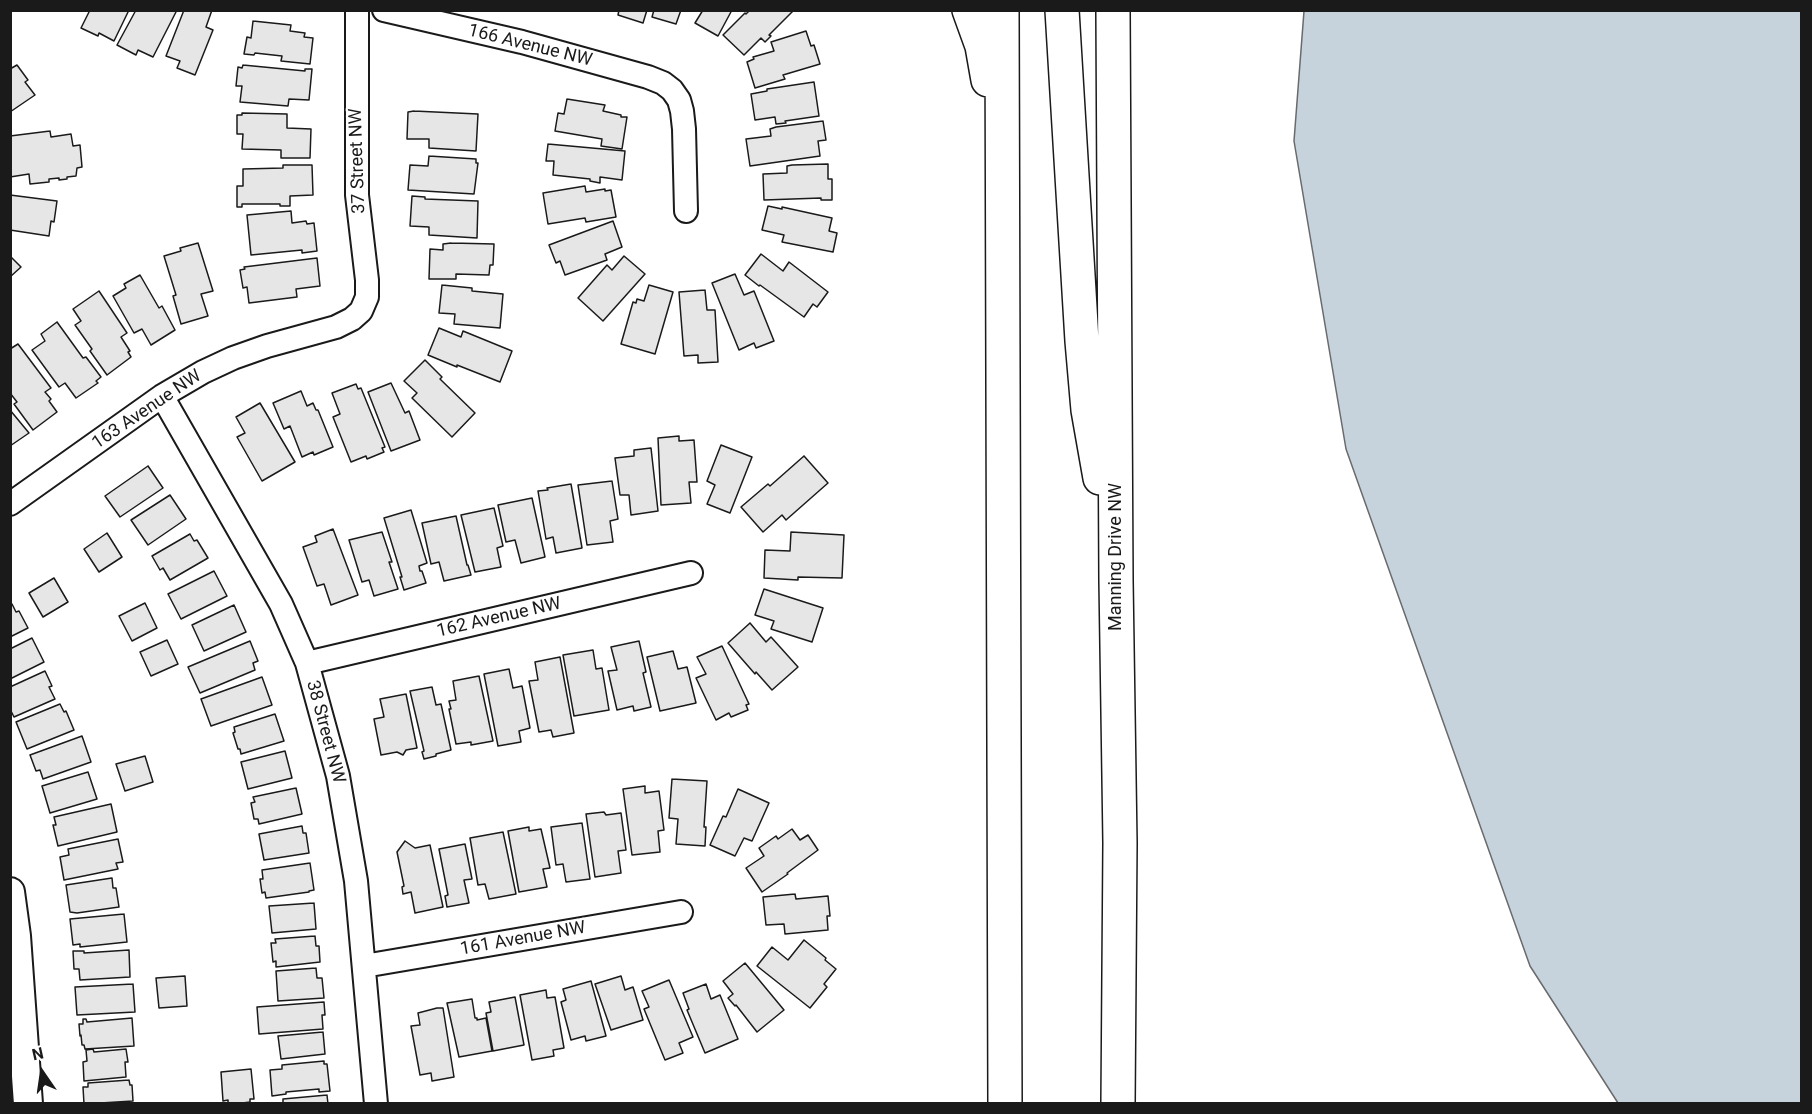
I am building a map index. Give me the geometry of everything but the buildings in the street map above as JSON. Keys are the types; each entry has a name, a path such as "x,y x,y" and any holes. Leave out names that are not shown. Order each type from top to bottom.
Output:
{"main road":[{"path":"969,10 982,46 1002,165"},
{"path":"1002,10 1005,1104"},
{"path":"1062,10 1088,410 1116,580"},
{"name":"Manning Drive NW","path":"1113,10 1120,843 1118,1104"}],"street":[{"name":"37 Street NW","path":"357,10 357,195 367,280 367,297 361,311"},
{"name":"166 Avenue NW","path":"384,10 522,42 663,83 679,100 684,129 686,211"},
{"name":"163 Avenue NW","path":"10,504 162,396 202,372 267,346 336,327 352,319 361,311"},
{"name":"38 Street NW","path":"162,396 281,604 307,663 338,776 356,881 376,1104"},
{"name":"162 Avenue NW","path":"307,663 691,573"},
{"path":"10,892 16,936 17,1047 28,1104"},
{"name":"161 Avenue NW","path":"364,966 681,912"}],"shaded area":[{"path":"1304,11 1801,11 1801,1103 1618,1103 1530,966 1346,449 1294,141"}]}
